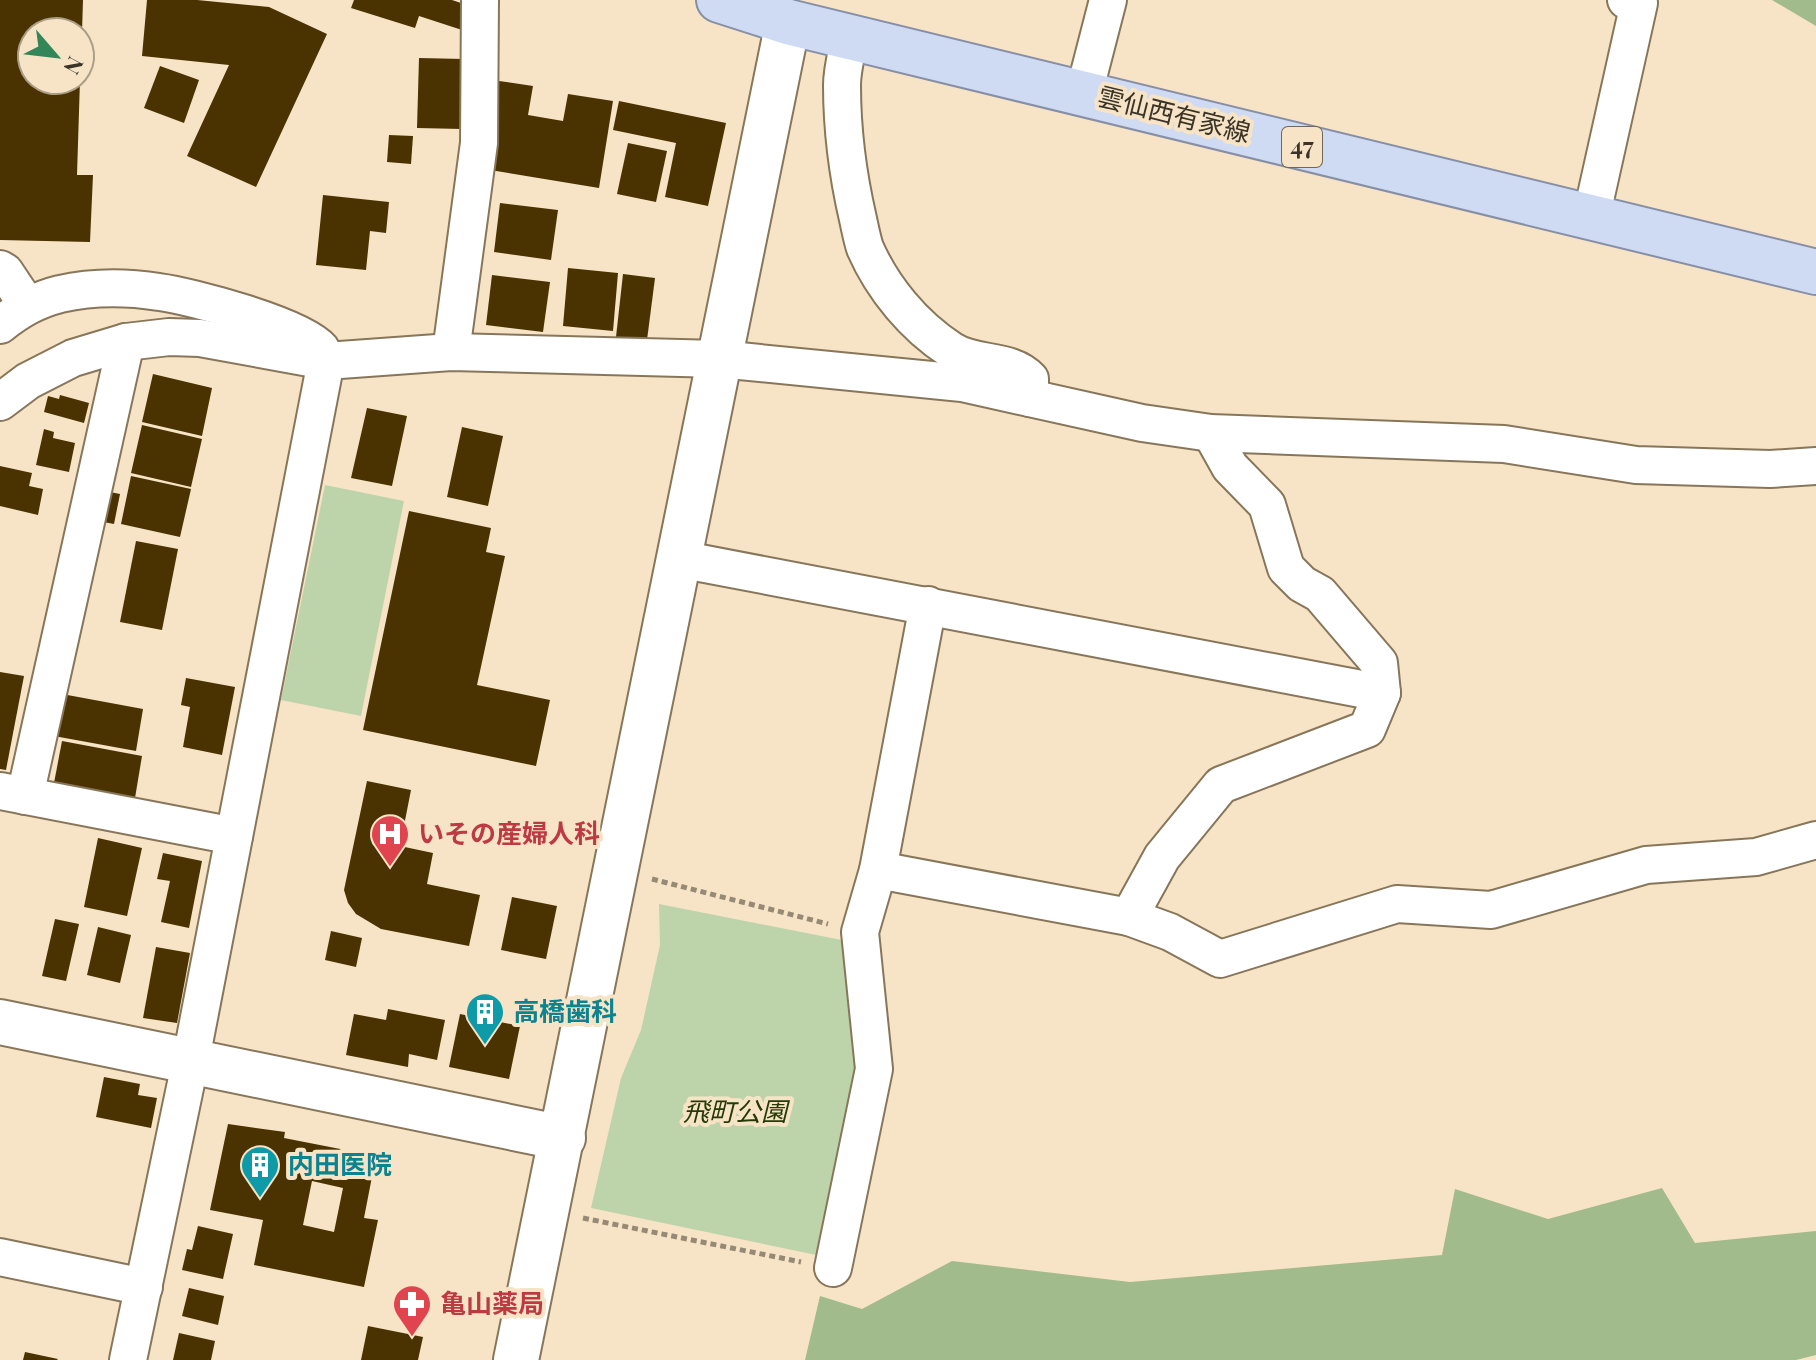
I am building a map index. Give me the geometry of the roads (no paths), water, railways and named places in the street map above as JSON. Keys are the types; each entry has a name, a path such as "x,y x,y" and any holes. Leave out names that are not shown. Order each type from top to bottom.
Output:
{"main road":[{"name":"雲仙西有家線","path":"719,0 788,22 1816,272"}],"street":[{"path":"451,352 479,143 480,0"},
{"path":"1084,93 1108,0"},
{"path":"1591,218 1639,3 1626,0"},
{"path":"516,1360 788,22"},
{"path":"850,36 842,83 850,184 865,248 892,294 922,329 954,352 975,361 1013,367 1024,373 1030,379 1030,398"},
{"path":"0,269 5,272 14,315 61,294 107,289 157,292 202,300 269,322 321,349 326,361 191,1059 128,1360"},
{"path":"0,402 28,381 73,358 126,342 169,337 200,338 326,361 451,352 719,359 962,383 1142,423 1211,433 1504,444 1636,465 1770,469 1816,466"},
{"path":"126,342 12,793 234,836"},
{"path":"1129,917 1162,857 1221,785 1367,729 1382,693 1379,663 1320,594 1302,584 1286,568 1267,505 1230,467 1211,433"},
{"path":"679,559 1382,693"},
{"path":"833,1268 874,1069 860,932 878,870 928,605"},
{"path":"878,870 1129,917 1170,932 1220,959 1397,904 1491,910 1646,865 1756,857 1816,840"},
{"path":"0,1022 563,1138"},
{"path":"0,1257 144,1287"}],"place":[{"name":"いその産婦人科","path":"390,868"},
{"name":"高橋歯科","path":"485,1046"},
{"name":"内田医院","path":"260,1199"},
{"name":"亀山薬局","path":"412,1338"}],"park label":[{"name":"飛町公園","path":"735,1112"}]}
